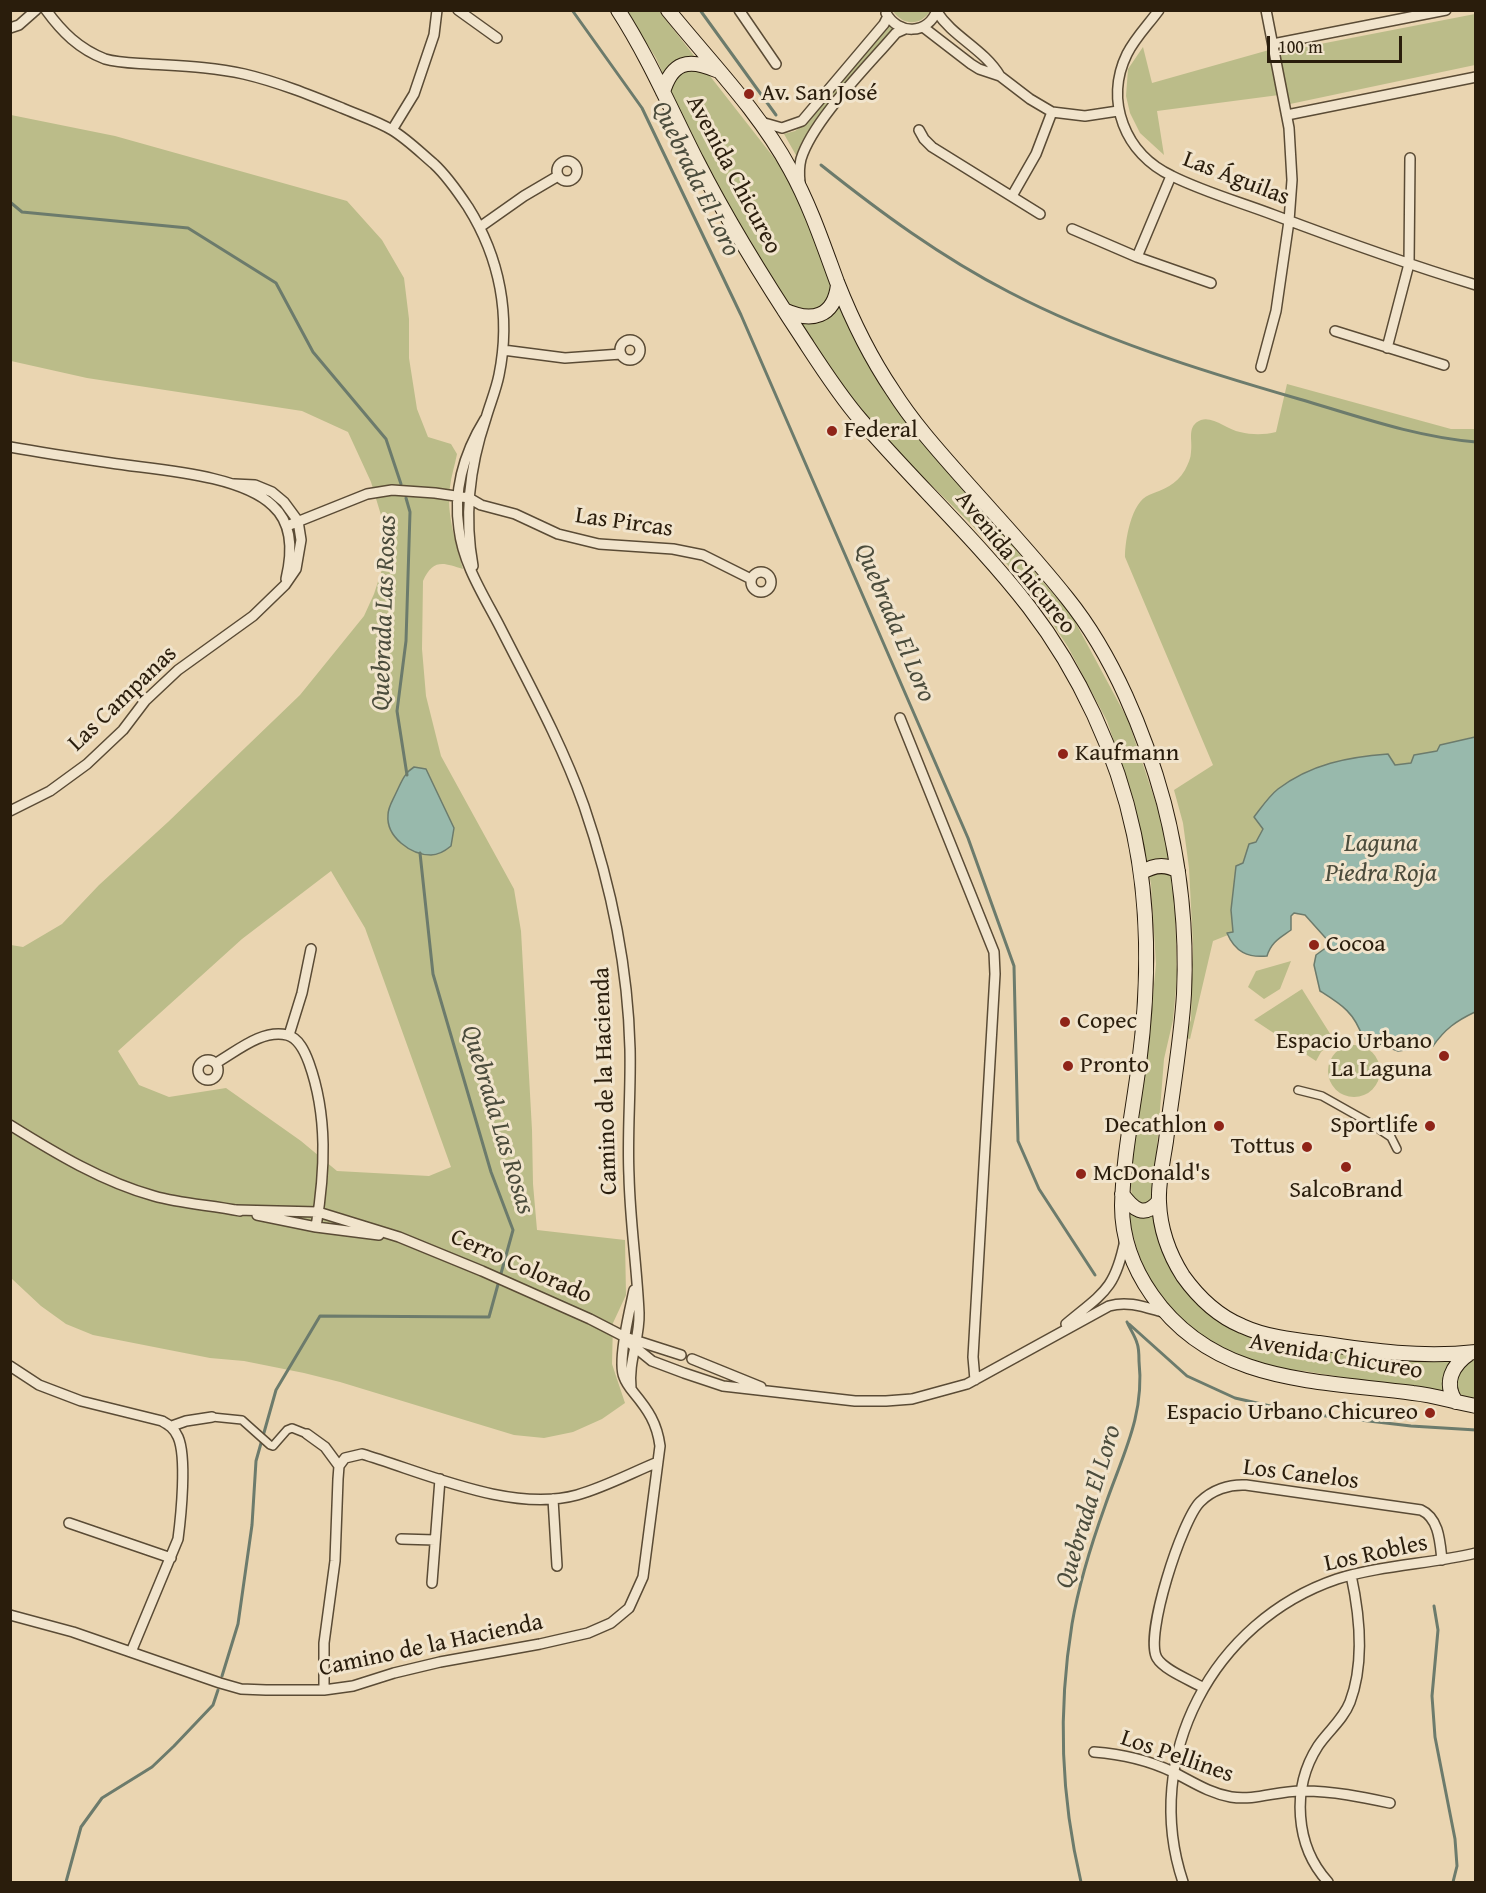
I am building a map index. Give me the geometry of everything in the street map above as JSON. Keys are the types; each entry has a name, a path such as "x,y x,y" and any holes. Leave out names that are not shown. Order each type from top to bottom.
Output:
{"main road":[{"name":"Avenida Chicureo","path":"618,10 645,56 726,216 806,344 858,417 996,567 1030,609 1058,649 1084,696 1115,769 1133,831 1147,925 1142,1039 1122,1194 1125,1238 1137,1270 1166,1313 1203,1346 1244,1366 1275,1374 1415,1393 1476,1406"},
{"name":"Avenida Chicureo","path":"668,10 761,122 776,144 803,193 838,285 868,350 910,417 1069,601 1100,649 1127,700 1149,754 1164,804 1178,871 1184,933 1183,1000 1159,1201 1166,1240 1184,1277 1211,1307 1242,1326 1287,1339 1368,1351 1420,1355 1473,1352"},
{"path":"663,92 672,73 684,64 700,64 720,72"},
{"path":"784,310 804,316 819,315 832,305 838,285"},
{"path":"1141,873 1158,866 1168,866 1178,871"},
{"path":"1122,1194 1131,1206 1140,1210 1151,1209 1159,1201"},
{"path":"1456,1402 1450,1389 1451,1374 1459,1362 1473,1352"}],"street":[{"path":"10,28 19,25 36,10"},
{"name":"Camino de la Hacienda","path":"46,10 62,32 81,47 106,59 200,67 244,74 295,89 392,130 439,168 460,195 480,227 491,251 498,273 504,310 503,350 497,385 485,419 466,457 457,496 460,539 466,560 563,753 588,820 610,897 621,950 628,1009 629,1179 639,1313 636,1344 629,1371 630,1388"},
{"path":"392,130 414,94 434,35 437,10"},
{"path":"458,10 497,38"},
{"path":"739,10 776,64"},
{"path":"1261,367 1276,310 1289,221 1292,180 1287,115 1266,10"},
{"path":"1273,44 1446,10"},
{"path":"886,13 897,26 916,29 930,22 937,11 944,22 988,58 1000,76 1030,99 1052,112 1085,116 1118,111"},
{"name":"Las Águilas","path":"1157,11 1134,42 1123,64 1117,84 1118,111 1123,126 1135,147 1149,161 1171,176 1289,221 1409,264 1476,285"},
{"path":"761,122 782,128 803,120 884,24 886,13"},
{"path":"923,27 971,64 1000,76"},
{"path":"803,193 800,165 813,134 826,115 896,33 905,29"},
{"path":"1287,115 1476,76"},
{"path":"1012,196 1036,154 1052,112"},
{"path":"919,130 932,147 1040,214"},
{"path":"1387,348 1409,264 1410,158"},
{"path":"480,227 524,196 558,176"},
{"path":"1137,257 1171,176"},
{"path":"1072,229 1137,257 1211,283"},
{"path":"1335,331 1444,365"},
{"path":"503,350 565,358 621,354"},
{"name":"Camino de la Hacienda","path":"476,580 468,528 469,498 485,419"},
{"path":"10,447 234,484 255,485 272,492 284,502 298,521"},
{"path":"234,484 259,494 275,507 287,526 291,545 285,585"},
{"path":"287,526 368,494 392,490 457,496"},
{"name":"Las Pircas","path":"457,496 514,514 558,534 599,544 673,549 703,555 751,579"},
{"name":"Las Campanas","path":"10,811 50,791 87,764 123,730 145,701 178,670 253,616 285,585 296,569 301,540 298,521"},
{"path":"900,718 993,952 995,974 974,1357 975,1380"},
{"path":"289,1035 302,993 311,949"},
{"path":"216,1063 262,1036 273,1034 289,1035 297,1040 303,1049 317,1086 323,1122 324,1145 316,1227"},
{"path":"1298,1090 1322,1096 1370,1123 1391,1137 1397,1149"},
{"name":"Cerro Colorado","path":"10,1125 117,1183 156,1197 236,1210 316,1227 399,1237"},
{"name":"Cerro Colorado","path":"236,1210 318,1212 399,1237 591,1319 636,1344 652,1360 723,1386 855,1401 912,1398 956,1388 975,1380 1114,1304 1131,1303 1166,1313"},
{"name":"Cerro Colorado","path":"1050,1338 1108,1287 1118,1270 1125,1238"},
{"name":"Camino de la Hacienda","path":"10,1615 73,1632 241,1689 324,1690 353,1686 441,1662 588,1633 611,1623 629,1608 643,1577 660,1446 658,1430 652,1417 630,1388 621,1369 636,1285"},
{"name":"Cerro Colorado","path":"636,1344 681,1355"},
{"name":"Cerro Colorado","path":"692,1359 769,1391"},
{"path":"700,1378 703,1363"},
{"path":"10,1366 39,1385 81,1401 162,1421 172,1426 178,1436 181,1447 181,1520 178,1539 131,1652"},
{"path":"172,1426 186,1421 212,1417 242,1420 273,1446 286,1430 292,1428 307,1434 325,1448 339,1466"},
{"path":"324,1690 324,1643 335,1561 339,1466 345,1458 362,1454 496,1495 527,1499 552,1499 586,1492 658,1462"},
{"path":"432,1583 440,1479"},
{"name":"Los Canelos","path":"1203,1688 1161,1664 1155,1655 1153,1641 1163,1593 1180,1539 1195,1508 1213,1492 1230,1486 1246,1485 1421,1510 1428,1514 1434,1522 1442,1560"},
{"path":"552,1499 557,1566"},
{"path":"69,1523 171,1558"},
{"path":"401,1539 435,1540"},
{"name":"Los Robles","path":"1183,1882 1175,1856 1171,1822 1173,1772 1185,1728 1203,1688 1234,1647 1268,1616 1300,1596 1351,1575 1476,1553"},
{"path":"1328,1882 1314,1863 1305,1844 1301,1816 1301,1791 1314,1752 1343,1717 1354,1688 1360,1641 1358,1610 1351,1575"},
{"name":"Los Pellines","path":"1094,1752 1136,1758 1173,1772 1197,1786 1232,1797 1256,1798 1301,1791 1353,1795 1390,1803"}],"green space":[{"path":"626,11 659,11 782,168 807,220 825,269 894,406 1072,616 1128,720 1165,830 1175,906 1177,977 1173,1020 1164,1059 1153,1198 1147,1204 1138,1204 1132,1198 1130,1174 1148,1048 1156,964 1151,884 1134,801 1107,721 1068,647 1031,591 971,524 878,433 821,357 761,266 705,168 656,58"},
{"path":"893,11 930,11 917,22 907,22"},
{"path":"1475,14 1475,65 1290,104 1279,52"},
{"path":"889,25 893,29 810,128 797,157 784,134 795,131 808,122"},
{"path":"1143,47 1152,83 1269,50 1279,95 1157,111 1164,155 1140,133 1130,113 1126,96 1128,69"},
{"path":"11,115 115,136 347,201 382,240 404,278 409,319 409,358 417,409 428,437 451,444 457,454 449,507 463,569 440,564 431,569 423,581 422,649 426,696 441,756 514,889 521,931 537,1230 625,1240 626,1295 613,1323 612,1364 625,1403 602,1419 573,1432 544,1438 514,1435 304,1373 244,1361 210,1358 93,1335 66,1324 41,1306 11,1278 11,945 23,947 62,924 99,885 300,695 364,616 386,557 387,535 371,482 348,432 302,411 87,378 11,361","holes":["331,871 365,928 451,1167 429,1176 337,1171 301,1141 226,1088 169,1097 139,1085 118,1051 242,939"]},
{"path":"1287,384 1451,429 1475,429 1475,737 1437,751 1414,755 1411,763 1395,765 1263,829 1256,843 1249,844 1231,910 1233,933 1213,941 1190,1039 1183,1037 1191,1020 1193,945 1189,868 1183,823 1174,790 1213,765 1125,557 1126,542 1133,513 1138,505 1149,495 1174,483 1185,470 1191,454 1191,434 1196,423 1206,419 1249,434 1276,432"},
{"path":"1291,961 1280,989 1264,999 1248,987 1256,971"},
{"path":"1302,989 1334,1040 1321,1052 1316,1061 1254,1020"},
{"path":"1354,1045 1368,1049 1376,1057 1380,1071 1376,1085 1368,1093 1354,1097 1340,1093 1332,1085 1328,1071 1332,1057 1340,1049"},
{"path":"1128,1209 1154,1213 1203,1306 1312,1348 1415,1361 1451,1362 1446,1393 1270,1366 1252,1362 1229,1352 1183,1321 1156,1290 1138,1252"},
{"path":"1475,1359 1475,1400 1459,1393 1455,1381 1461,1368"}],"water":[{"name":"Laguna Piedra Roja","path":"1475,737 1475,1012 1451,1026 1433,1046 1398,1051 1363,1038 1351,1015 1320,991 1314,965 1316,955 1331,944 1305,915 1294,913 1291,916 1291,930 1273,944 1267,956 1248,955 1234,945 1227,933 1233,932 1231,910 1236,866 1243,863 1249,844 1256,842 1263,829 1254,817 1275,792 1303,773 1330,763 1373,755 1388,754 1395,765 1411,763 1414,755 1437,751 1440,745"},
{"path":"414,767 426,769 454,828 451,846 437,854 423,854 408,848 395,837 388,823 388,812 403,778"}],"waterway":[{"name":"Quebrada El Loro","path":"572,10 642,108 741,315 968,838 1014,966 1018,1141 1039,1189 1095,1275"},
{"path":"700,10 776,115"},
{"path":"821,165 888,217 959,264 1009,292 1079,325 1151,353 1364,419 1431,436 1476,442"},
{"name":"Quebrada Las Rosas","path":"10,202 22,212 188,228 276,283 313,352 386,439 401,484"},
{"name":"Quebrada Las Rosas","path":"406,498 410,512 406,641 397,711 407,775"},
{"name":"Quebrada Las Rosas","path":"222,1676 238,1624 252,1525 256,1461 276,1390 320,1316 489,1317 513,1230 491,1172 433,974 420,853"},
{"name":"Quebrada El Loro","path":"1081,1882 1074,1850 1066,1786 1063,1721 1065,1689 1072,1624 1082,1579 1131,1435 1139,1400 1139,1349 1127,1322"},
{"path":"1129,1324 1187,1376 1235,1398 1301,1413 1411,1426 1476,1430"},
{"path":"1434,1606 1438,1630 1432,1696 1435,1737 1455,1839 1457,1866 1453,1882"},
{"name":"Quebrada Las Rosas","path":"66,1882 81,1827 102,1798 152,1767 213,1705 218,1690"}],"place":[{"name":"Av. San José","path":"749,94"},
{"name":"Federal","path":"832,431"},
{"name":"Kaufmann","path":"1063,754"},
{"name":"Cocoa","path":"1314,945"},
{"name":"Copec","path":"1065,1022"},
{"name":"Espacio Urbano La Laguna","path":"1444,1056"},
{"name":"Pronto","path":"1068,1066"},
{"name":"Decathlon","path":"1219,1126"},
{"name":"Sportlife","path":"1430,1126"},
{"name":"Tottus","path":"1307,1147"},
{"name":"SalcoBrand","path":"1346,1167"},
{"name":"McDonald's","path":"1081,1174"},
{"name":"Espacio Urbano Chicureo","path":"1430,1413"}]}
